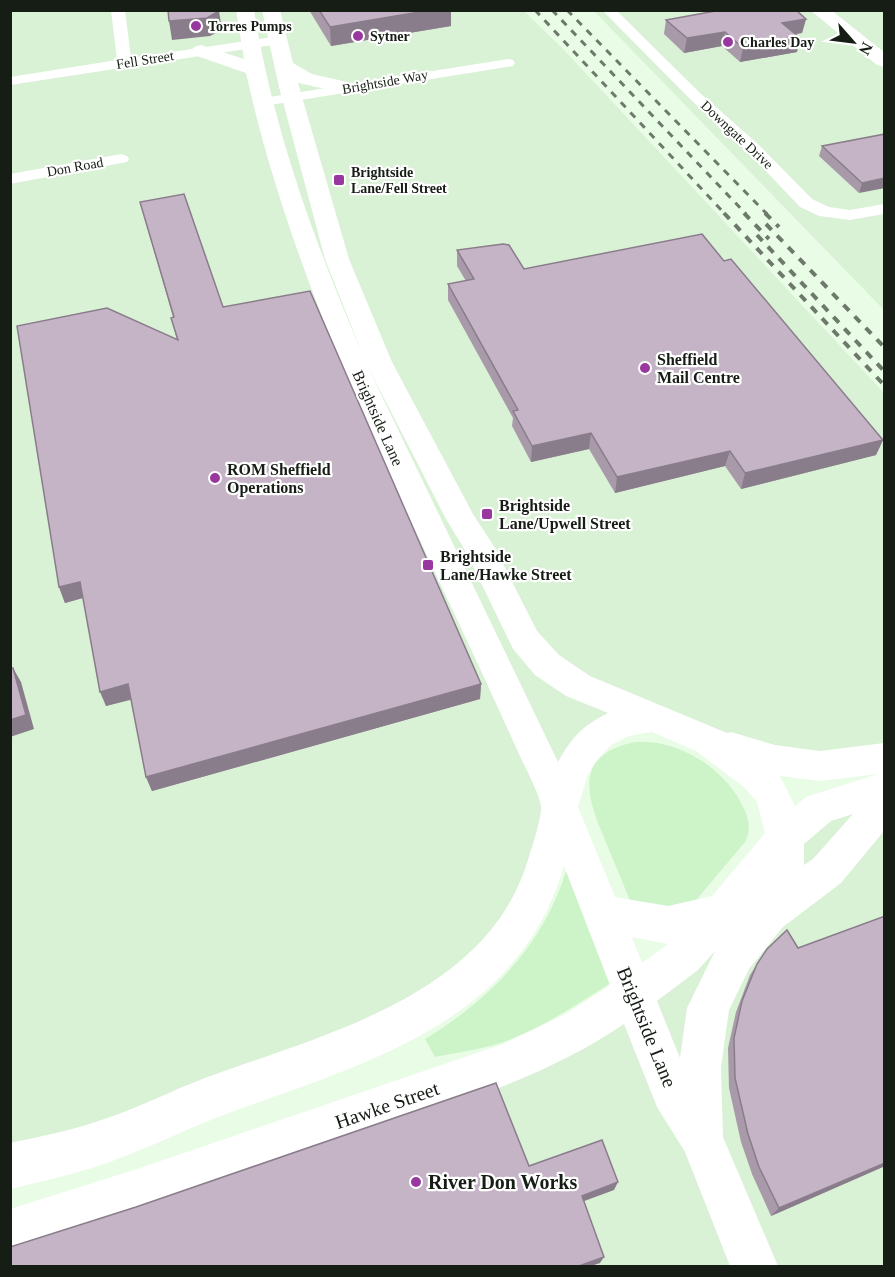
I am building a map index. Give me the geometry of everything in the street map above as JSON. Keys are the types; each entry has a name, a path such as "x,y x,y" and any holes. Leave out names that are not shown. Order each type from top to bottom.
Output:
{"main road":[{"name":"Brightside Lane","path":"271,10 292,97 337,259 379,362 461,519 480,548 525,640 547,665 578,686 655,717"},
{"path":"819,10 885,61"},
{"name":"Brightside Lane","path":"246,17 262,102 293,208 346,347 404,478 561,807"},
{"path":"201,51 220,42 246,17"},
{"path":"201,51 255,69"},
{"path":"284,66 306,79 349,88"},
{"path":"10,1166 95,1145 200,1102 309,1063 381,1034 450,993 498,951 524,918 540,885 569,775 580,753 600,735 633,718 655,717 709,741 775,760 811,766 834,766 885,758"},
{"path":"709,741 766,785 774,798 785,837"},
{"path":"561,807 602,913 668,925 696,920 725,910 785,837 819,809 885,788"},
{"path":"770,914 827,872 885,805"},
{"name":"Brightside Lane","path":"701,1137 700,1067 708,1008 735,955 778,903 785,883 785,837"},
{"name":"Hawke Street","path":"10,1233 140,1191 510,1064 579,1030 633,994 684,956 725,910"},
{"name":"Brightside Lane","path":"602,913 672,1092 701,1137 754,1266"}],"street":[{"path":"118,10 124,63"},
{"name":"Downgate Drive","path":"608,10 695,96 752,147 806,203 825,212 850,215 885,209"},
{"name":"Fell Street","path":"10,81 279,40"},
{"name":"Brightside Way","path":"262,102 508,63"},
{"name":"Don Road","path":"10,178 120,159"},
{"name":"Don Road","path":"30,175 34,195"}],"shaded area":[{"path":"10,11 524,11 565,51 884,393 884,758 834,766 655,717 600,735 552,846 467,979 10,1166"},
{"path":"594,11 884,11 884,310"},
{"path":"634,742 668,745 700,760 727,782 745,811 749,830 745,842 686,912 630,901 593,809 589,780 593,768 601,757 614,748"},
{"path":"884,788 884,1266 11,1266 579,1030 819,809"},
{"path":"567,868 612,982 555,1018 510,1040 435,1057 425,1039 472,1006 512,967 530,945 545,921"}],"building":[{"path":"168,10 219,11 207,18 169,21"},
{"path":"319,10 431,10 330,27"},
{"path":"721,10 796,10 806,19 782,23 800,38 743,48 725,32 687,38 666,20"},
{"path":"885,134 885,178 862,183 822,146"},
{"name":"ROM Sheffield Operations","path":"184,194 223,307 310,291 481,684 146,777 128,684 100,692 80,582 59,587 17,326 107,308 178,340 171,318 174,317 140,202"},
{"name":"Sheffield Mail Centre","path":"702,234 724,261 731,259 883,440 745,473 730,451 617,477 591,433 532,446 513,411 518,410 448,284 474,279 457,250 509,245 524,269"},
{"path":"10,668 13,668 26,715 10,720"},
{"path":"885,916 885,1163 779,1208 759,1167 748,1134 735,1078 734,1038 742,1001 757,964 767,949 787,930 798,948"},
{"name":"River Don Works","path":"496,1083 529,1166 602,1140 618,1182 582,1196 604,1257 579,1266 10,1266 10,1247 136,1207"}],"railway":[{"path":"535,10 725,214"},
{"path":"552,10 746,214"},
{"path":"567,10 767,214"},
{"path":"724,213 884,385"},
{"path":"744,213 769,239"},
{"path":"765,213 779,227"},
{"path":"766,224 884,347"},
{"path":"757,235 884,371"}],"place":[{"name":"Torres Pumps","path":"196,26"},
{"name":"Sytner","path":"358,36"},
{"name":"Charles Day","path":"728,42"},
{"name":"Brightside Lane/Fell Street","path":"339,180"},
{"name":"Sheffield Mail Centre","path":"645,368"},
{"name":"ROM Sheffield Operations","path":"215,478"},
{"name":"Brightside Lane/Upwell Street","path":"487,514"},
{"name":"Brightside Lane/Hawke Street","path":"428,565"},
{"name":"River Don Works","path":"416,1182"}]}
